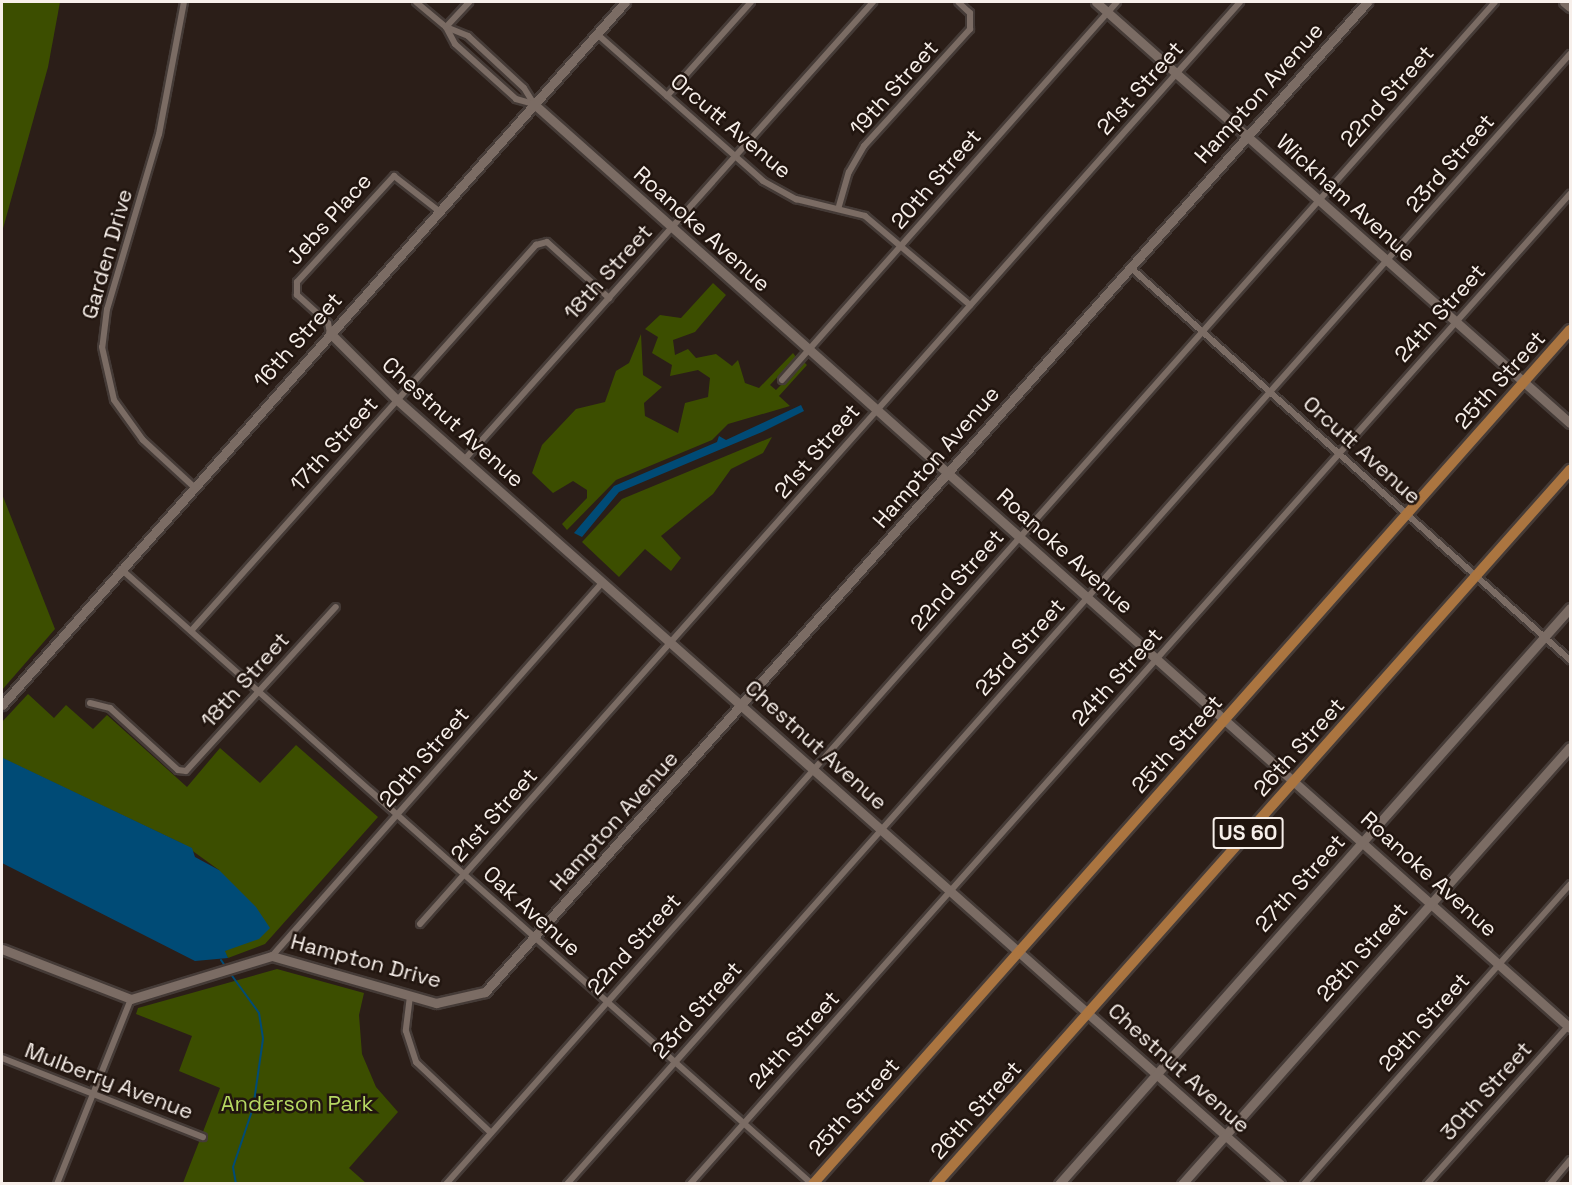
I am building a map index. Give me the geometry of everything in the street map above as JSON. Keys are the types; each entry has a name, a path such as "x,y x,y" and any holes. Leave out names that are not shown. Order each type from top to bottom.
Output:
{"main road":[{"name":"25th Street","path":"812,1184 1570,330"},
{"name":"26th Street","path":"936,1184 1570,470"}],"street":[{"name":"Garden Drive","path":"184,2 159,134 107,309 102,347 109,385 120,408 156,453 194,487"},
{"name":"Roanoke Avenue","path":"416,2 446,27 468,36 525,88 534,104 672,228 1570,1026"},
{"path":"446,27 469,2"},
{"name":"16th Street","path":"2,705 625,2"},
{"path":"668,96 751,2"},
{"name":"18th Street","path":"465,459 873,2"},
{"name":"19th Street","path":"839,206 849,172 864,146 970,29 970,13 958,2"},
{"name":"Wickham Avenue","path":"1096,2 1570,423"},
{"name":"20th Street","path":"782,380 1117,2"},
{"name":"21st Street","path":"420,924 1240,2"},
{"name":"Hampton Avenue","path":"536,938 1367,2"},
{"name":"22nd Street","path":"446,1184 1495,2"},
{"path":"1564,2 1570,7"},
{"name":"Roanoke Avenue","path":"446,27 455,44 516,99 534,104"},
{"name":"Orcutt Avenue","path":"597,34 735,156 785,195 839,206 877,223 970,305"},
{"name":"23rd Street","path":"567,1184 1570,54"},
{"name":"Jebs Place","path":"330,333 328,323 296,291 305,274 394,176 439,211"},
{"name":"24th Street","path":"690,1184 1570,194"},
{"name":"17th Street","path":"192,631 541,240 609,298"},
{"name":"Orcutt Avenue","path":"1130,267 1570,660"},
{"name":"Chestnut Avenue","path":"330,333 335,344 397,400 1280,1184"},
{"name":"Oak Avenue","path":"121,569 812,1184"},
{"name":"20th Street","path":"272,956 603,582"},
{"name":"18th Street","path":"90,703 110,708 178,770 190,768 336,607"},
{"name":"27th Street","path":"1059,1184 1570,608"},
{"name":"28th Street","path":"1182,1184 1570,747"},
{"name":"29th Street","path":"1304,1184 1570,884"},
{"name":"Hampton Drive","path":"131,999 272,956 410,996 445,1003 475,997 495,983 536,938"},
{"path":"2,949 131,999 57,1184"},
{"path":"410,996 406,1031 416,1062 491,1133"},
{"name":"30th Street","path":"1427,1184 1570,1026"},
{"name":"Mulberry Avenue","path":"2,1058 203,1137"},
{"path":"1550,1184 1570,1160"}],"green space":[{"path":"2,2 60,2 48,67 2,232"},
{"path":"713,283 726,295 695,332 673,340 675,355 688,349 696,358 716,354 732,366 738,360 745,383 759,388 793,353 796,357 770,385 776,390 804,362 807,365 779,396 790,406 728,424 712,440 616,480 567,530 562,524 587,498 587,490 573,481 553,493 532,473 542,445 576,409 605,402 616,371 629,363 641,334 643,375 662,387 644,403 645,416 678,433 685,403 708,397 710,378 698,370 670,376 672,365 652,353 658,337 645,329 660,315 681,318"},
{"path":"772,437 763,453 731,469 713,494 661,536 681,558 671,571 645,549 619,577 582,542 622,499"},
{"path":"2,494 55,629 2,690"},
{"path":"28,694 54,718 66,705 93,729 107,715 187,787 220,748 260,783 296,745 378,817 265,944 228,958 224,951 240,944 219,870 183,844 2,758 2,722"},
{"name":"Anderson Park","path":"277,969 364,993 359,1015 362,1054 376,1087 398,1112 349,1168 366,1183 183,1183 220,1088 179,1071 192,1036 136,1014 138,1008"}],"water":[{"path":"801,405 804,411 762,432 619,492 582,537 574,533 614,486 717,442 719,436 726,440"},
{"path":"3,758 192,848 195,857 219,870 256,907 270,928 259,939 225,951 228,958 195,961 2,863"}],"waterway":[{"path":"221,960 225,966"},
{"path":"230,973 259,1013 263,1039 253,1108 233,1167 236,1184"}]}
